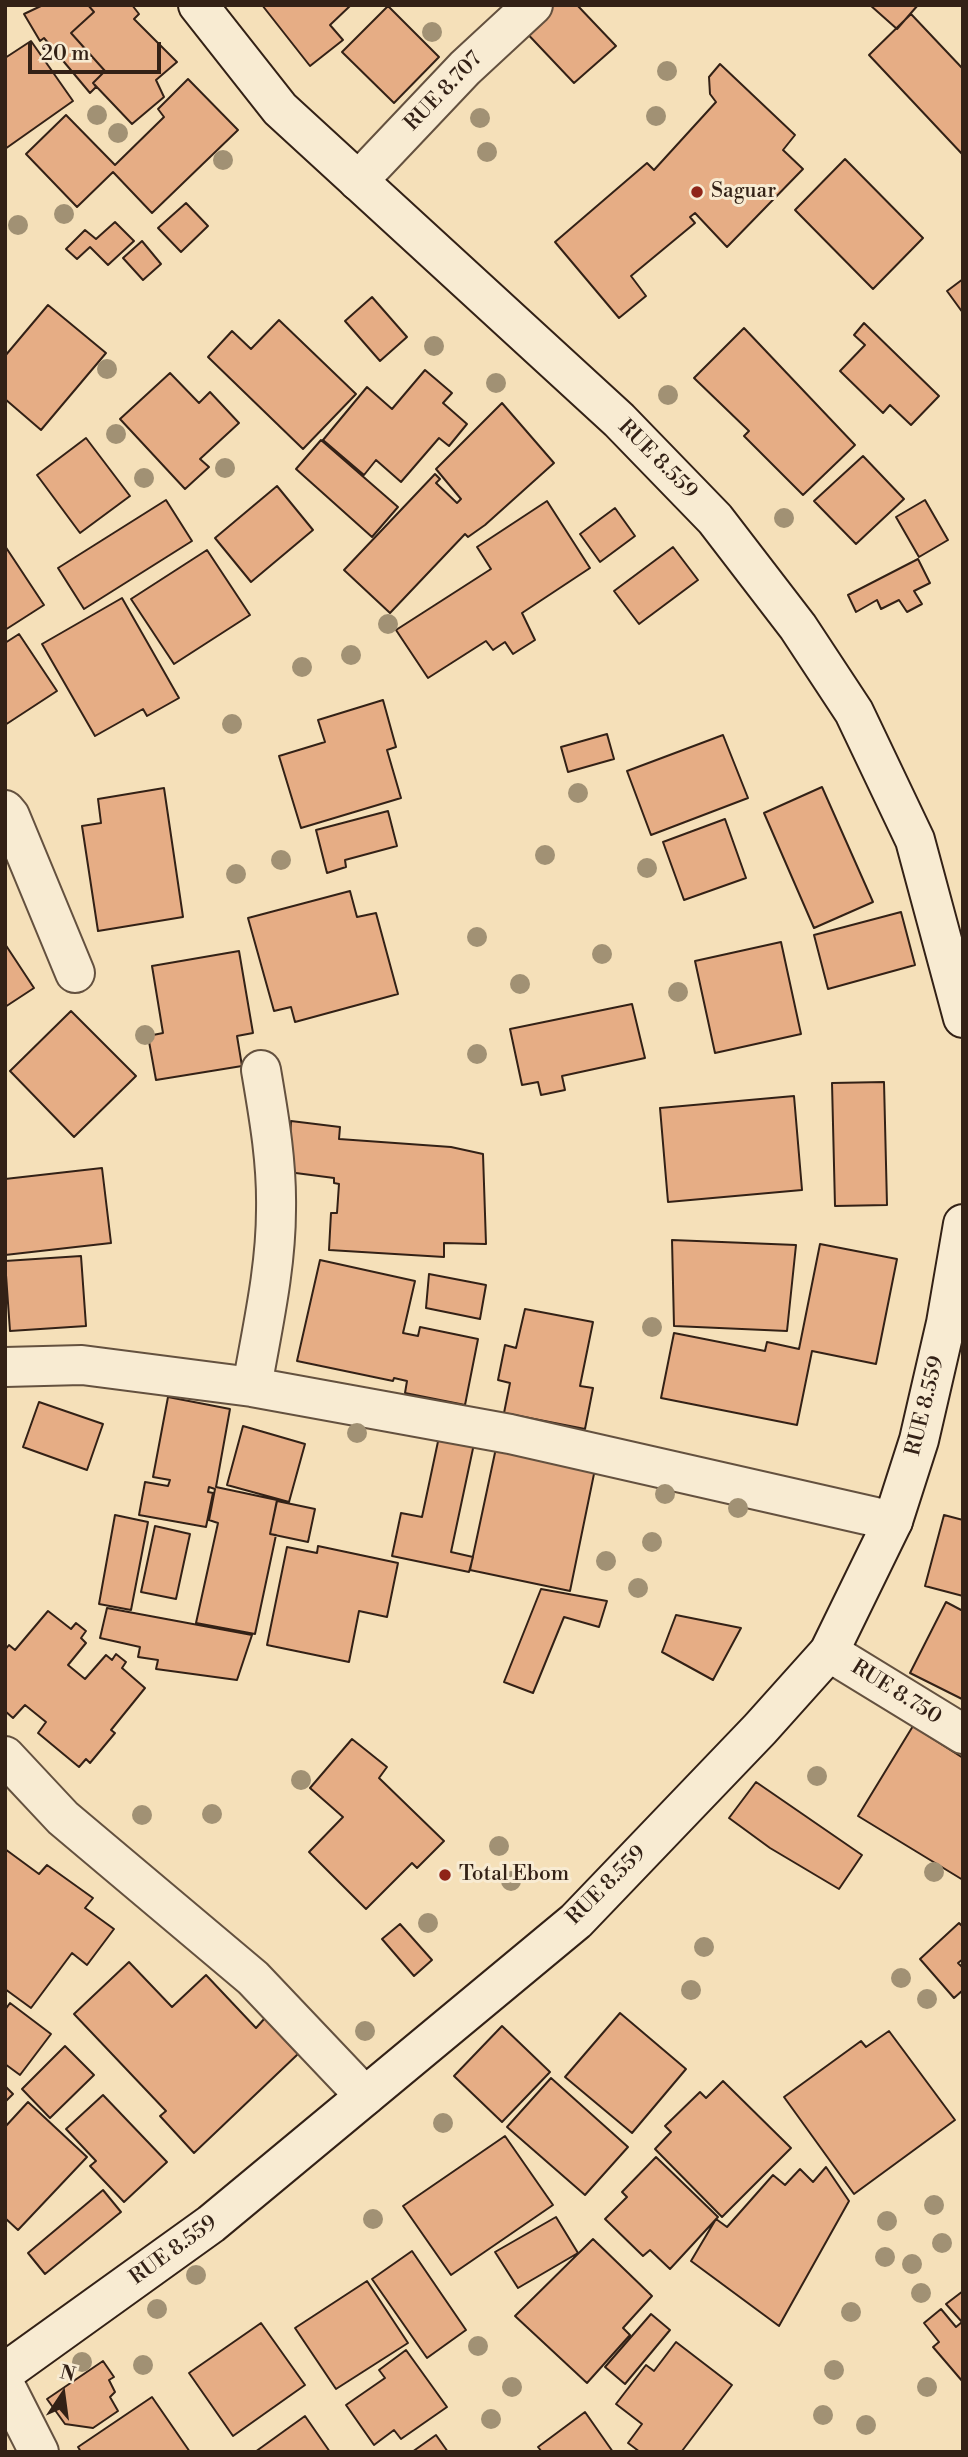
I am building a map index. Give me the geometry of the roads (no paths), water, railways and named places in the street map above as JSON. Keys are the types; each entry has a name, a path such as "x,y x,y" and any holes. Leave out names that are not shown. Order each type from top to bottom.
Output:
{"main road":[{"name":"RUE 8.559","path":"198,5 280,109 619,420 715,519 798,628 854,712 915,840 963,1018"},
{"name":"RUE 8.707","path":"358,181 466,68 533,5"},
{"path":"5,810 10,816 75,973"},
{"path":"252,1387 271,1276 276,1211 274,1141 261,1070"},
{"name":"RUE 8.559","path":"5,2372 211,2224 576,1921 760,1729 829,1651 893,1521 919,1440 946,1323 963,1224"},
{"path":"5,1367 82,1365 252,1387 510,1434 893,1521"},
{"name":"RUE 8.750","path":"829,1651 963,1734"},
{"path":"5,1756 63,1818 253,1978 365,2096"},
{"path":"5,2385 39,2452"}],"place":[{"name":"Saguar","path":"697,192"},
{"name":"Total Ebom","path":"445,1875"}]}
